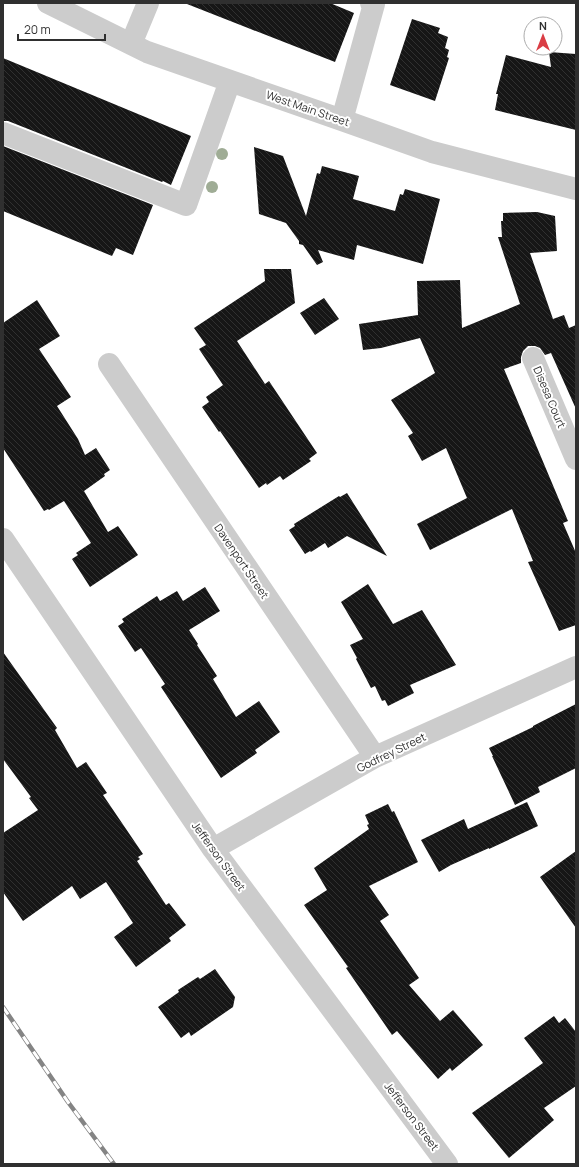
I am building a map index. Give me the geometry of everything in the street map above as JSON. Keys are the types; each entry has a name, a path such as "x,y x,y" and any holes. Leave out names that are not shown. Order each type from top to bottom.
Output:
{"street":[{"name":"West Main Street","path":"48,3 147,52 432,152 576,189"},
{"path":"131,44 148,3"},
{"path":"342,120 374,4 371,3"},
{"path":"3,133 186,205 230,81"},
{"name":"Disesa Court","path":"533,358 576,459"},
{"name":"Davenport Street","path":"109,364 375,757"},
{"name":"Jefferson Street","path":"3,539 212,849 447,1164"},
{"name":"Godfrey Street","path":"212,849 375,757 576,667"}],"building":[{"path":"187,3 330,3 354,13 335,62"},
{"path":"412,19 440,28 438,33 448,37 445,48 449,50 447,57 449,58 435,101 390,85"},
{"path":"563,53 576,54 576,130 495,110 498,94 496,94 506,55 551,67 550,56 563,56"},
{"path":"3,58 191,136 171,185 8,121 3,121"},
{"path":"3,146 153,205 133,255 116,248 112,256 3,211"},
{"path":"254,147 283,156 306,216 317,173 320,174 322,166 359,176 353,199 395,211 400,194 403,195 405,189 440,199 423,264 357,245 354,260 318,250 323,262 317,265 303,245 299,244 299,241 286,223 259,214"},
{"path":"537,212 555,216 557,251 530,253 553,319 564,315 569,328 576,325 576,409 551,353 545,355 540,348 528,346 523,351 521,363 504,369 568,521 563,523 576,553 576,625 559,631 528,562 533,561 512,509 430,550 417,524 467,498 446,448 422,461 408,436 413,433 391,400 435,373 420,338 381,348 363,350 359,324 418,315 417,281 460,280 462,328 520,304 498,237 502,237 501,221 503,221 503,213"},
{"path":"264,269 291,269 295,303 237,341 265,384 269,381 317,453 309,459 311,461 283,480 280,476 267,485 266,483 259,488 202,407 209,402 206,397 223,385 199,349 206,345 194,328 265,281"},
{"path":"324,298 339,319 315,335 300,313"},
{"path":"37,300 60,336 39,349 71,397 57,406 78,439 85,455 96,448 110,470 104,474 105,476 84,491 108,532 118,526 138,555 90,587 72,559 78,555 76,553 91,543 64,501 49,510 44,511 3,448 3,323"},
{"path":"347,493 387,556 347,536 328,548 325,543 305,554 289,530 295,526 294,524 339,496 340,497"},
{"path":"368,584 393,624 422,610 456,665 410,685 414,693 388,706 385,700 382,701 375,686 371,688 356,659 357,658 350,645 363,639 341,602"},
{"path":"205,587 220,611 189,630 217,676 213,679 236,717 259,701 280,732 255,750 257,753 221,778 161,687 165,684 141,648 135,652 118,626 124,622 122,619 157,596 160,601 177,591 183,601"},
{"path":"3,652 57,728 55,730 77,768 86,762 107,793 103,795 143,854 138,857 140,859 137,861 166,905 169,903 186,925 169,938 171,941 136,967 114,937 133,923 106,882 80,899 72,886 23,921 3,892 3,833 38,810 29,798 31,797 3,759"},
{"path":"576,704 576,768 538,787 540,792 515,805 489,748"},
{"path":"527,802 538,826 451,865 439,872 421,840 464,819 468,829"},
{"path":"388,804 392,812 394,811 418,862 369,886 389,915 380,921 419,978 409,985 440,1021 453,1010 483,1045 452,1071 450,1068 438,1079 397,1031 392,1035 346,968 348,967 304,905 327,890 314,868 369,829 367,825 369,824 365,815"},
{"path":"576,851 576,928 540,877"},
{"path":"215,969 235,997 233,1007 191,1036 189,1032 181,1038 158,1007 179,992 178,990 198,977 200,979"},
{"path":"554,1016 559,1023 565,1018 576,1032 576,1086 544,1108 554,1120 509,1158 472,1113 543,1063 524,1038"}],"railway":[{"path":"3,1007 68,1102 114,1164"}]}
